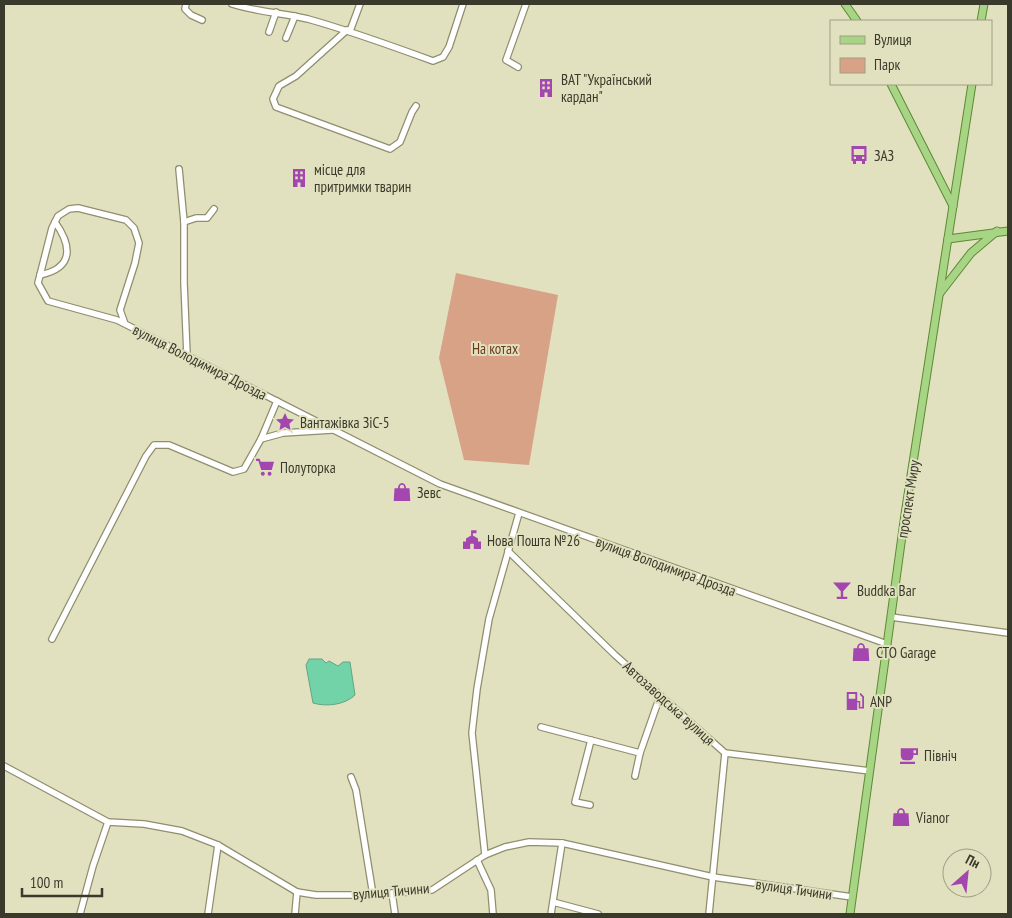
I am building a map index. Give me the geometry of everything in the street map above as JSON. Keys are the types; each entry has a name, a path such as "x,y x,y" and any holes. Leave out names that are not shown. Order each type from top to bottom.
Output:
{"main road":[{"path":"845,4 856,20"},
{"path":"981,20 984,4"},
{"path":"892,85 953,206"},
{"name":"проспект Миру","path":"850,914 887,644 972,85"},
{"path":"948,239 1008,231"},
{"path":"939,294 971,253 997,232"}],"street":[{"path":"186,4 185,9 191,15 202,20"},
{"path":"232,4 248,9 295,16 348,31 434,61 443,57 463,4"},
{"path":"265,11 266,4"},
{"path":"360,4 348,31 296,76 280,86 273,100 276,107 390,149 400,142 416,106"},
{"path":"518,67 506,60 526,4"},
{"path":"270,32 276,12"},
{"path":"286,38 295,16"},
{"path":"179,168 184,222 186,355"},
{"name":"вулиця Володимира Дрозда","path":"124,324 120,310 135,263 139,243 134,228 126,220 78,208 69,209 58,216 52,228 40,275 38,284 48,301 124,324 440,484 887,644"},
{"path":"184,222 196,218 207,218 214,209"},
{"path":"40,275 56,271 64,264 67,256 68,246 64,234 55,222"},
{"path":"109,318 120,310"},
{"path":"52,639 146,456 154,445 169,445 233,472 244,469 261,440 277,401"},
{"path":"261,440 283,433 333,430"},
{"path":"485,855 472,733 477,689 489,619 519,513"},
{"name":"Автозаводська вулиця","path":"508,551 615,655 725,752 870,771"},
{"path":"891,617 1008,633"},
{"path":"635,776 640,753 660,696"},
{"path":"541,727 640,753"},
{"path":"590,805 574,802 591,740"},
{"path":"710,914 725,752"},
{"name":"вулиця Тичини","path":"4,766 108,822 144,824 182,831 218,846 297,892 316,895 373,895 432,890 485,855 505,847 529,842 562,843 713,877 852,897"},
{"path":"351,777 356,790 373,895"},
{"path":"80,914 93,866 108,822"},
{"path":"551,914 562,843"},
{"path":"208,914 218,846"},
{"path":"477,860 491,890 493,914"},
{"path":"295,914 297,892"},
{"path":"392,893 395,914"},
{"path":"553,902 598,914"}],"green space":[{"name":"На котах","path":"456,273 558,295 529,465 464,460 439,358"}],"shaded area":[{"path":"309,659 322,659 326,663 329,661 338,666 343,662 350,662 355,695 346,701 335,704 313,703 306,665"}],"place":[{"name":"ВАТ \"Український кардан\"","path":"546,88"},
{"name":"ЗАЗ","path":"859,155"},
{"name":"місце для притримки тварин","path":"299,178"},
{"name":"Вантажівка ЗіС-5","path":"285,422"},
{"name":"Полуторка","path":"265,467"},
{"name":"Зевс","path":"402,492"},
{"name":"Нова Пошта №26","path":"472,540"},
{"name":"Buddka Bar","path":"842,590"},
{"name":"СТО Garage","path":"861,652"},
{"name":"ANP","path":"855,701"},
{"name":"Північ","path":"909,755"},
{"name":"Vianor","path":"901,817"}]}
